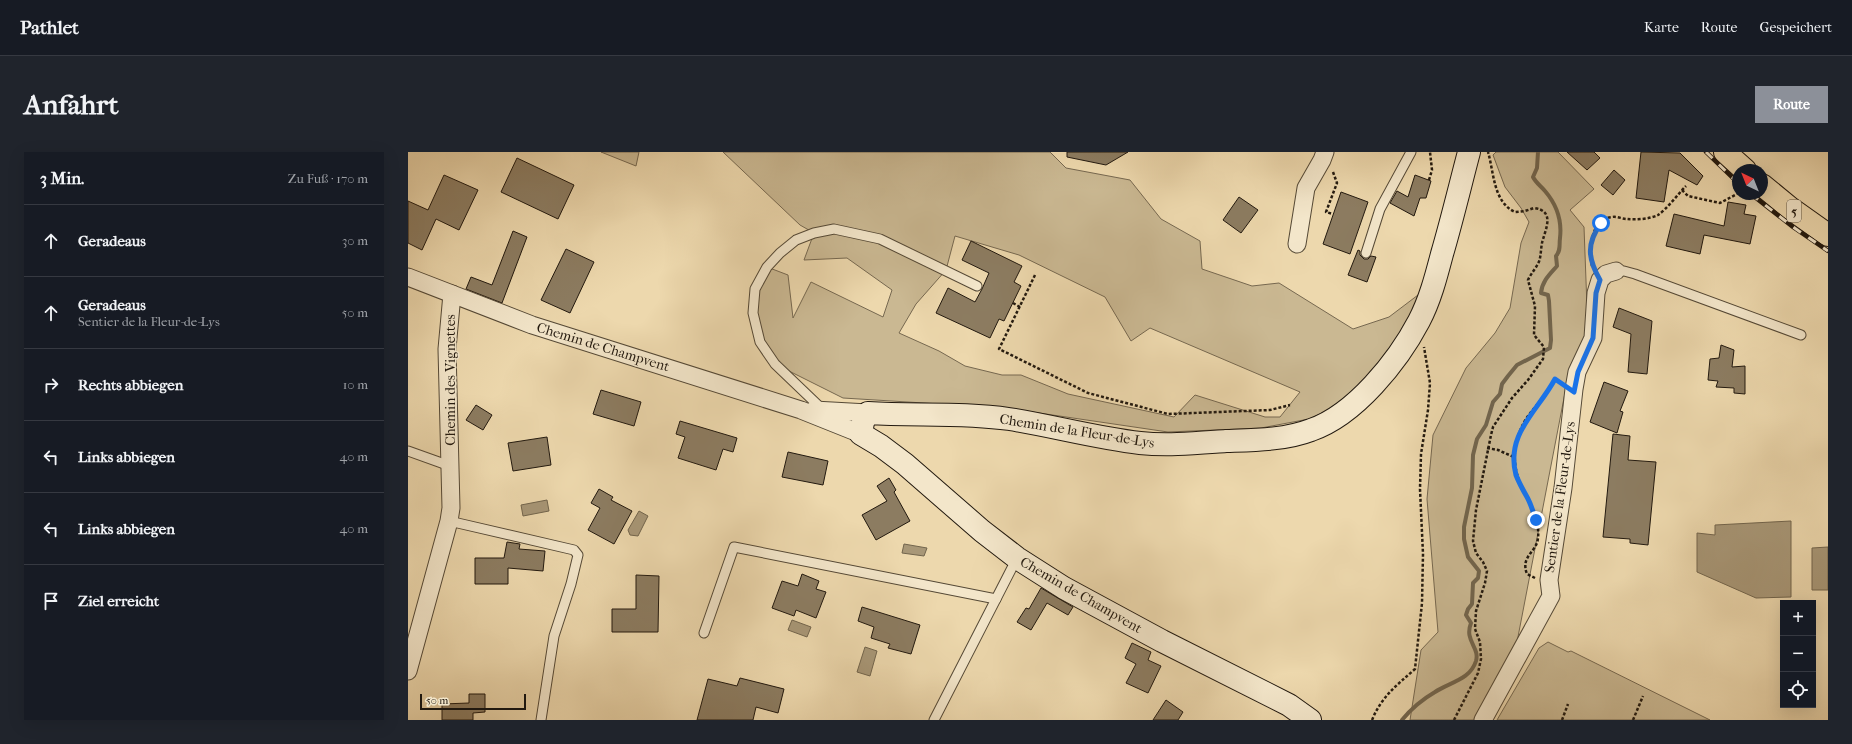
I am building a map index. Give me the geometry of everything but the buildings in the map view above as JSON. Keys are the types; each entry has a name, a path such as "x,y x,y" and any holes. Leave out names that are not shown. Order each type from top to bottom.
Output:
{"main road":[{"path":"1726,152 1738,164"},
{"name":"5","path":"1768,190 1790,208 1828,235"}],"street":[{"name":"Chemin de la Fleur-de-Lys","path":"868,413 1008,419 1141,443 1167,444 1257,440 1284,437 1311,431 1349,409 1376,383 1406,342 1418,322 1430,296 1468,152"},
{"path":"1297,244 1306,188 1323,156"},
{"path":"1600,280 1606,274 1616,271"},
{"name":"Chemin de Champvent","path":"408,277 532,325 801,410 861,434 881,446 905,464 982,531 1016,558 1064,588 1116,616 1239,678 1299,716"},
{"name":"Sentier de la Fleur-de-Lys","path":"1483,720 1551,596 1549,582 1563,488 1574,392 1578,372 1593,338 1596,293 1600,280"},
{"name":"Chemin des Vignettes","path":"408,672 449,521 450,466 447,349 452,294"},
{"name":"Chemin de Champvent","path":"801,410 868,413"},
{"path":"861,434 863,422 868,413"}],"lane":[{"path":"1366,254 1380,209 1411,152"},
{"path":"823,410 775,364 760,342 754,313 755,289 767,267 780,253 796,240 814,233 834,229 880,239 977,286"},
{"path":"1616,271 1624,271 1635,274 1801,335"},
{"name":"Chemin des Vignettes","path":"408,452 450,466"},
{"path":"449,521 574,550 578,555 571,584 554,636 541,720"},
{"path":"704,633 734,547 996,599"},
{"path":"934,720 1016,558"}],"path":[{"path":"1429,180 1432,170 1430,152"},
{"path":"1454,720 1478,673 1481,658 1480,642 1475,629 1476,610 1485,583 1486,570 1483,562 1476,553 1473,541 1476,510 1493,427 1512,398 1528,380 1543,359 1544,347 1534,335 1535,306 1528,280 1540,260 1542,241 1548,226 1547,217 1544,211 1538,208 1531,208 1525,212 1515,212 1503,202 1498,192 1488,152"},
{"path":"1323,156 1331,169 1336,183 1326,212 1333,214"},
{"path":"1600,280 1592,266 1590,244 1594,233 1601,223 1614,216 1628,220 1640,219 1659,214 1686,186"},
{"path":"1682,190 1688,196 1720,203 1732,197"},
{"path":"1035,275 1000,350 1088,393 1168,414 1270,410 1290,405"},
{"path":"1013,303 1020,307"},
{"path":"1372,720 1378,706 1389,692 1415,669 1422,603 1423,554 1420,475 1421,454 1428,410 1430,382 1426,349 1422,343"},
{"path":"1549,582 1532,577 1528,574 1525,568 1527,558 1538,538 1536,520 1531,505 1516,475 1514,456 1516,443 1528,417 1542,401 1555,379 1574,392"},
{"path":"1488,448 1514,456"},
{"path":"1633,720 1643,696"},
{"path":"1562,720 1568,704"}],"shaded area":[{"path":"601,152 639,152 636,166"},
{"path":"723,152 1050,152 1066,168 1130,180 1161,219 1200,241 1202,269 1252,286 1279,283 1353,329 1389,317 1418,295 1405,337 1346,402 1309,419 1261,428 1168,432 1005,408 843,398 775,364 760,342 753,313 755,289 767,267 788,275 793,318 811,282 883,317 892,290 847,258 804,260 814,233 800,225","holes":["955,236 1019,255 1105,297 1131,341 1150,328 1300,392 1280,417 1265,417 1195,395 1174,417 1068,394 1021,375 1002,375 965,366 939,351 899,333 916,304 946,270"]},
{"path":"1496,152 1558,152 1594,189 1570,210 1584,227 1588,334 1569,372 1517,642 1474,720 1410,720 1421,650 1438,632 1427,499 1433,435 1466,368 1495,333 1510,308 1521,243 1529,222 1521,208 1505,187 1493,155"},
{"path":"547,500 549,511 523,516 521,505"},
{"path":"639,511 648,516 638,536 630,535 628,530"},
{"path":"1791,521 1791,597 1756,598 1697,572 1697,533 1715,535 1715,525"},
{"path":"904,544 927,548 924,556 902,553"},
{"path":"1828,547 1828,590 1812,590 1812,548"},
{"path":"792,620 811,627 807,637 788,630"},
{"path":"1548,642 1568,652 1571,651 1710,720 1497,720 1539,648"},
{"path":"865,647 877,651 870,676 857,672"}],"waterway":[{"path":"1402,720 1413,708 1426,698 1464,677 1476,661 1476,652 1469,635 1471,623 1466,615 1472,604 1473,583 1478,578 1479,571 1468,557 1464,539 1464,527 1472,488 1473,455 1477,439 1486,425 1493,402 1500,394 1502,384 1517,365 1550,348 1551,340 1548,295 1541,293 1545,281 1557,266 1556,256 1560,248 1560,225 1558,213 1553,202 1533,177 1537,168 1538,152"}],"railway":[{"path":"1706,152 1732,177"},
{"path":"1759,200 1793,227 1828,251"}],"route":[{"path":"1536,520 1528,498 1516,475 1514,458 1516,443 1528,417 1542,401 1555,379 1574,392 1578,372 1593,338 1595,328 1596,293 1600,280 1592,266 1590,244 1594,233 1601,223"}]}
